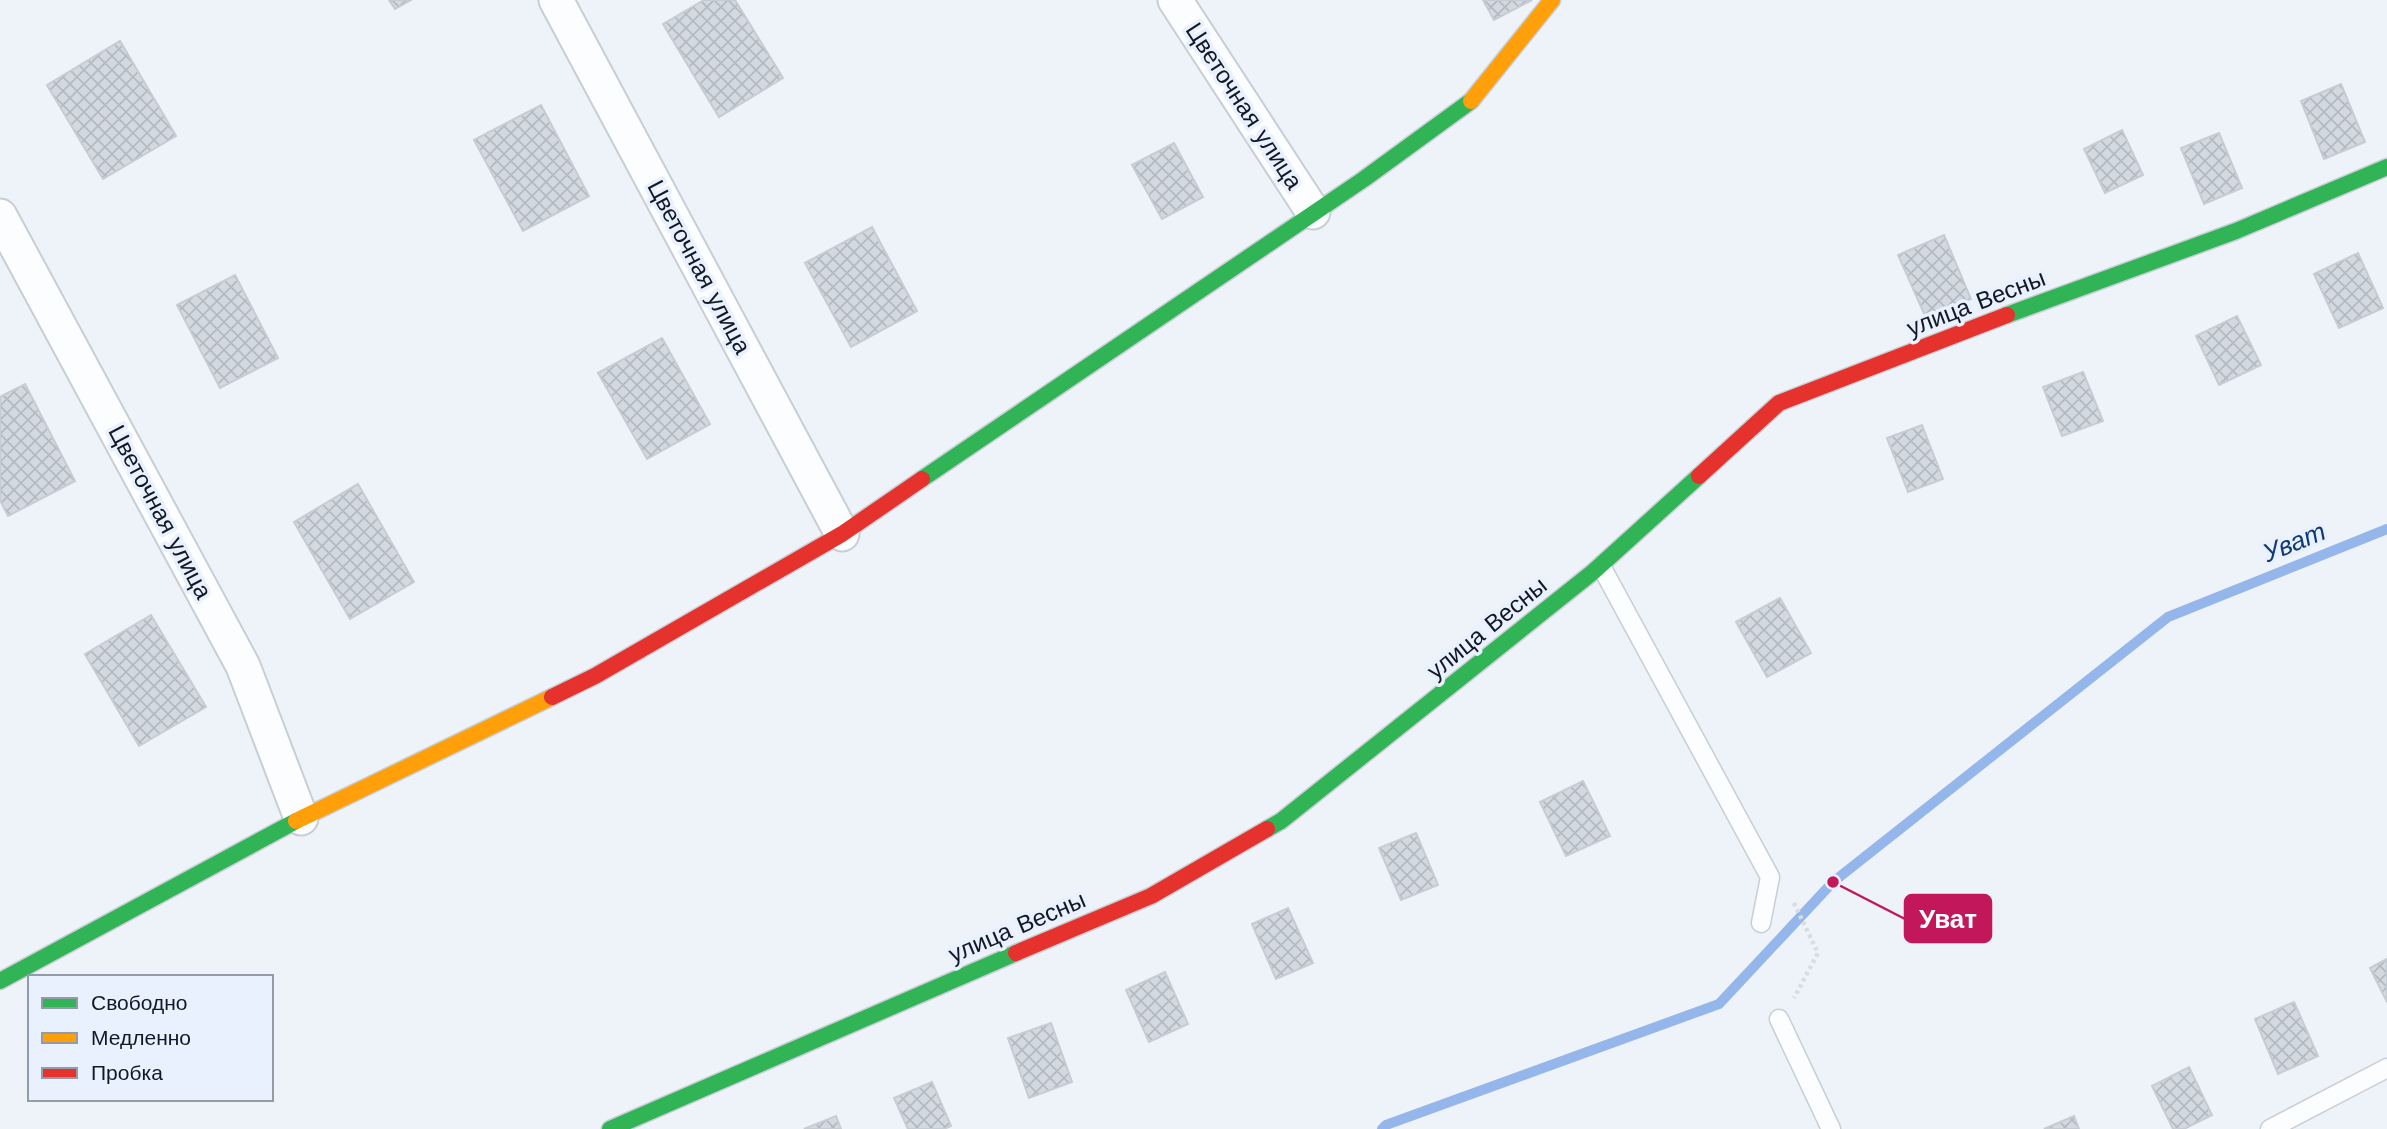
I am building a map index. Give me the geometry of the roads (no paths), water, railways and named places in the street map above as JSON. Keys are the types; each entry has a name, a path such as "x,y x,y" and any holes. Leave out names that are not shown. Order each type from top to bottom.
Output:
{"street":[{"name":"Цветочная улица","path":"556,0 842,534"},
{"name":"Цветочная улица","path":"1175,0 1313,212"},
{"path":"0,981 301,818 596,676 842,534 1132,339 1313,212 1364,180 1474,99 1552,0"},
{"name":"улица Весны","path":"610,1129 864,1017 1151,896 1281,821 1601,566 1779,403 1936,341 2236,231 2387,167"},
{"name":"Цветочная улица","path":"0,216 243,666 301,818"}],"lane":[{"path":"1601,566 1770,877 1760,923"},
{"path":"1780,1022 1831,1129"},
{"path":"2270,1129 2387,1068"}],"waterway":[{"name":"Уват","path":"1382,1129 1386,1125 1719,1004 1833,882 2168,617 2387,529"}],"place":[{"name":"Уват","path":"1833,882"}]}
